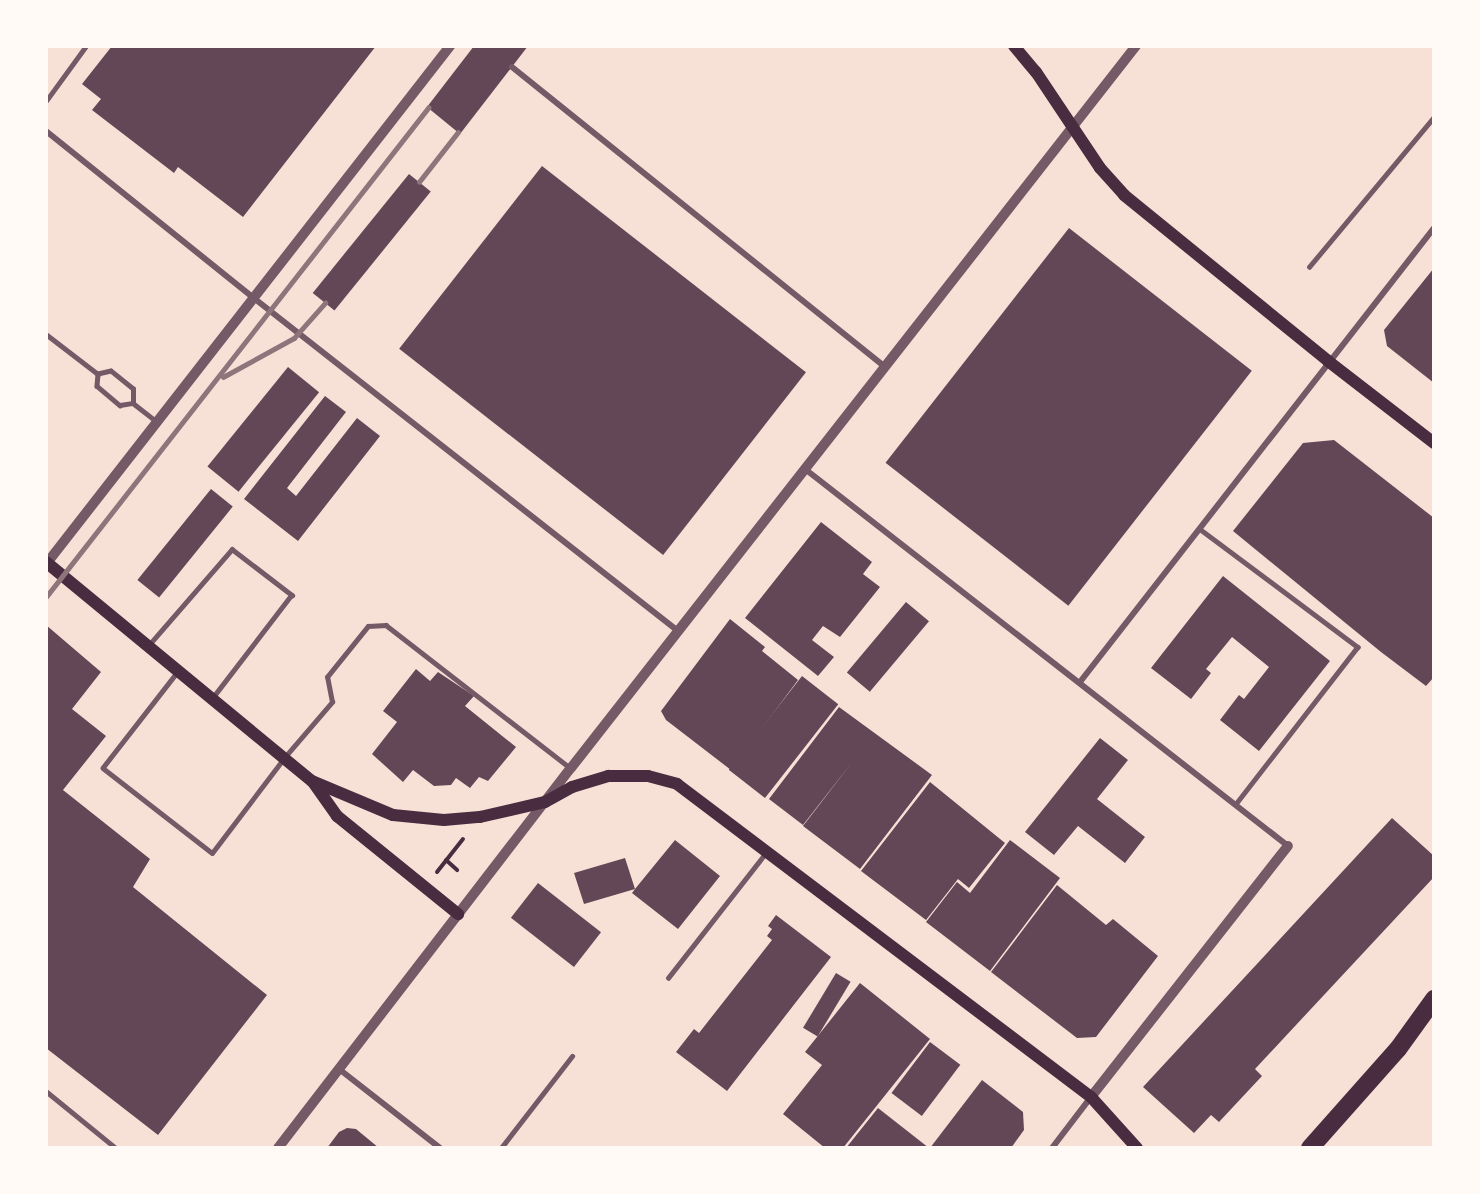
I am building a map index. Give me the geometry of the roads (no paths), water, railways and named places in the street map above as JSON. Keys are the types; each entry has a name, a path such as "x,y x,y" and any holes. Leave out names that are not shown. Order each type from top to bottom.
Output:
{"highway":[{"path":"1310,1148 1398,1049 1434,999"}],"main road":[{"path":"1014,46 1073,126 1100,168 1125,195 1328,362 1434,443"},
{"path":"47,563 312,781 337,816 458,914"},
{"path":"312,781 393,815 444,820 480,817 545,802 572,786 608,776 632,774 664,778 677,784 1090,1097 1137,1148"}],"street":[{"path":"47,563 450,46"},
{"path":"278,1148 571,768 1136,46"},
{"path":"512,67 885,367"},
{"path":"46,131 255,299 678,632"},
{"path":"1080,682 1434,228"},
{"path":"805,469 1288,846 1052,1148"},
{"path":"339,1069 441,1148"}],"lane":[{"path":"46,101 86,46"},
{"path":"1309,267 1434,117"},
{"path":"46,334 98,374"},
{"path":"98,374 111,371 133,389 133,403"},
{"path":"98,374 97,386 120,405 133,403 158,422"},
{"path":"1200,529 1358,647 1236,804"},
{"path":"148,646 232,549 292,595 212,699"},
{"path":"179,671 103,768 212,853 284,758 332,702 327,677 368,626 386,626 571,768"},
{"path":"668,978 766,852"},
{"path":"501,1148 573,1056"},
{"path":"46,1091 116,1148"}],"railway":[{"path":"46,597 428,108"},
{"path":"419,182 458,132"},
{"path":"223,377 294,338 325,303"}]}
